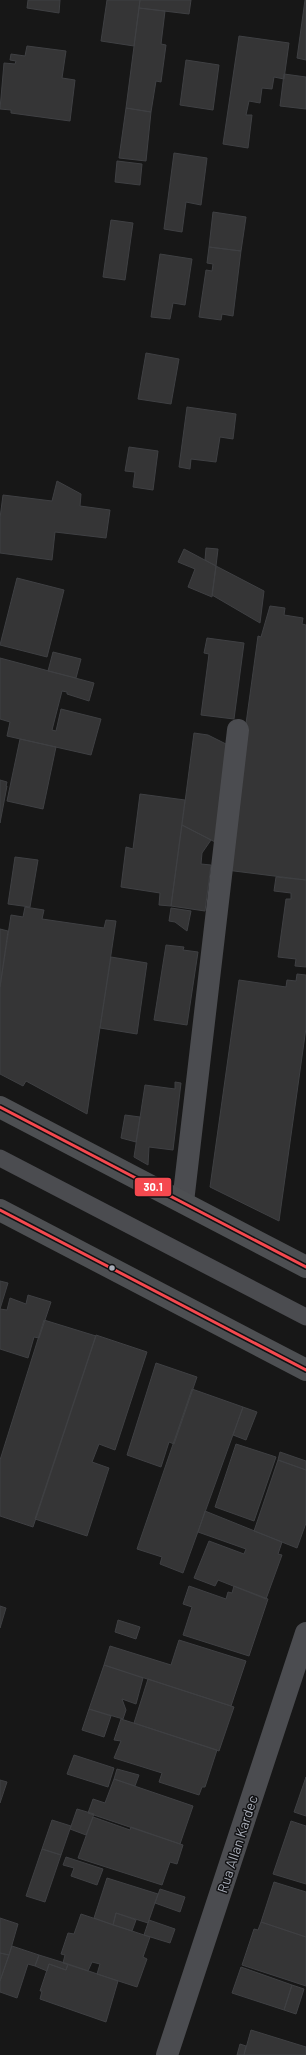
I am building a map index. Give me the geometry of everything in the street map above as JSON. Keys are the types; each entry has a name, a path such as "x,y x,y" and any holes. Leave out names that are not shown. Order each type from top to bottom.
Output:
{"main road":[{"path":"0,1107 306,1266"},
{"path":"0,1210 306,1370"}],"street":[{"path":"183,1202 238,730"},
{"name":"Rua Allan Kardec","path":"167,2055 306,1633"}],"lane":[{"path":"0,1158 306,1318"}],"building":[{"path":"28,0 60,0 59,13 27,8"},
{"path":"107,0 140,0 134,46 101,41"},
{"path":"140,0 191,0 189,14 139,8"},
{"path":"306,0 306,60 297,58"},
{"path":"139,8 165,11 161,44 166,45 161,82 156,81 151,112 126,108"},
{"path":"239,36 289,43 284,79 274,77 272,89 262,88 260,103 249,101 246,115 252,115 248,148 223,144"},
{"path":"27,46 66,51 62,78 75,80 70,121 11,113 11,110 0,109 4,63 15,64 16,61 10,60 11,54 25,56"},
{"path":"186,60 219,65 213,110 180,105"},
{"path":"284,74 306,77 306,109 280,106"},
{"path":"126,108 151,112 146,161 119,158"},
{"path":"174,153 207,158 201,205 186,202 182,232 164,229"},
{"path":"117,161 142,164 140,185 115,182"},
{"path":"213,212 246,217 241,251 209,247"},
{"path":"111,220 133,223 125,280 103,277"},
{"path":"209,247 241,251 233,316 222,314 221,320 199,317 206,270 212,271 213,264 207,263"},
{"path":"160,254 192,259 185,305 173,303 170,319 151,317"},
{"path":"146,353 179,359 171,404 138,399"},
{"path":"187,407 236,414 233,439 220,437 216,462 191,459 190,469 179,467"},
{"path":"129,447 158,451 153,490 133,487 135,472 125,471"},
{"path":"57,481 81,494 80,506 110,510 106,538 55,532 52,560 0,553 0,518 3,495 52,501"},
{"path":"206,548 218,549 216,566 205,560"},
{"path":"184,549 216,566 212,597 188,587 195,569 178,562"},
{"path":"216,566 264,591 260,623 212,595"},
{"path":"17,578 64,590 47,657 0,645"},
{"path":"270,606 285,608 284,615 303,618 302,624 306,625 306,880 226,870 258,636 261,637"},
{"path":"207,638 244,643 234,719 201,715 209,654 204,653"},
{"path":"53,652 81,659 76,678 48,671"},
{"path":"0,658 94,683 89,701 62,691 52,730 56,731 61,709 101,719 91,755 7,736 10,722 0,719"},
{"path":"194,733 208,735 230,746 217,843 182,825"},
{"path":"20,739 56,747 43,809 7,801"},
{"path":"0,780 7,782 7,786 0,823"},
{"path":"140,794 185,800 171,906 159,905 160,893 121,887 126,847 133,849"},
{"path":"182,825 211,840 202,853 201,864 211,865 205,911 171,906"},
{"path":"15,857 38,860 30,907 8,904"},
{"path":"276,877 306,880 306,967 295,966 296,959 278,957 286,899 291,899 291,893 274,891"},
{"path":"25,907 44,910 42,919 104,928 106,920 116,921 87,1114 26,1081 23,1086 0,1074 0,987 11,915 23,917"},
{"path":"171,908 191,911 187,931 175,922 169,921"},
{"path":"0,929 8,931 0,987"},
{"path":"166,945 184,947 183,950 198,952 187,1025 154,1020"},
{"path":"111,957 147,963 137,1034 100,1028"},
{"path":"297,974 306,975 306,1028 279,1221 210,1187 239,980 286,987 287,980 296,981"},
{"path":"175,1082 181,1083 173,1150 149,1147 148,1165 134,1157 145,1085 175,1089"},
{"path":"125,1115 140,1117 136,1142 121,1138"},
{"path":"0,1281 8,1283 0,1309"},
{"path":"28,1295 51,1302 39,1338 34,1337 28,1358 0,1349 0,1309 7,1310 10,1298 26,1304"},
{"path":"44,1320 96,1336 33,1527 0,1516 0,1460"},
{"path":"96,1335 147,1352 115,1450 99,1444 92,1462 109,1468 87,1536 35,1519"},
{"path":"156,1363 197,1377 174,1444 169,1442 161,1467 127,1455"},
{"path":"192,1389 243,1407 183,1573 160,1564 162,1557 137,1549"},
{"path":"243,1407 257,1412 246,1440 233,1435"},
{"path":"236,1444 276,1457 254,1521 215,1507"},
{"path":"280,1452 306,1461 306,1470 278,1460"},
{"path":"278,1460 306,1470 306,1523 297,1548 254,1531"},
{"path":"205,1511 282,1542 278,1554 282,1555 266,1599 218,1580 215,1586 194,1578 209,1541 244,1554 246,1549 198,1532"},
{"path":"189,1586 226,1599 228,1592 232,1593 234,1586 268,1599 249,1656 183,1635 192,1607 183,1604"},
{"path":"0,1606 6,1608 0,1628"},
{"path":"118,1620 140,1627 136,1639 115,1632"},
{"path":"179,1640 246,1661 231,1706 104,1665 110,1646 171,1665"},
{"path":"104,1665 143,1678 136,1704 122,1699 126,1710 123,1719 89,1709"},
{"path":"148,1679 234,1707 219,1751 134,1723"},
{"path":"89,1709 111,1716 104,1737 82,1730"},
{"path":"121,1719 217,1750 205,1787 202,1787 199,1795 159,1782 162,1773 114,1758 121,1741 114,1740"},
{"path":"74,1755 114,1768 108,1787 67,1774"},
{"path":"117,1769 139,1775 135,1786 114,1779"},
{"path":"306,1777 306,1816 294,1812"},
{"path":"114,1779 193,1806 180,1844 88,1813 93,1799 105,1803"},
{"path":"0,1780 7,1782 0,1803"},
{"path":"77,1809 94,1814 86,1835 70,1829"},
{"path":"93,1817 130,1830 131,1827 183,1845 177,1864 170,1862 162,1885 78,1858"},
{"path":"52,1820 71,1826 61,1855 42,1849"},
{"path":"291,1821 306,1826 306,1884 273,1874"},
{"path":"42,1849 61,1855 45,1902 26,1896"},
{"path":"66,1857 103,1869 97,1885 71,1876 74,1868 63,1865"},
{"path":"107,1878 158,1894 148,1923 116,1913 113,1925 94,1918"},
{"path":"274,1882 306,1892 306,1937 261,1922"},
{"path":"160,1889 185,1897 180,1912 155,1903"},
{"path":"116,1913 136,1920 132,1931 113,1925"},
{"path":"81,1914 150,1937 143,1957 147,1959 137,1987 97,1974 100,1964 92,1962 88,1971 63,1963 65,1955 61,1954 68,1933 74,1934"},
{"path":"0,1918 18,1924 9,1955 0,1953"},
{"path":"149,1920 175,1929 170,1943 144,1935"},
{"path":"261,1922 306,1937 306,1986 242,1965 254,1929 258,1930"},
{"path":"12,1946 39,1955 35,1966 28,1964 17,1998 0,1992 0,1981"},
{"path":"0,1953 9,1955 0,1981"},
{"path":"39,1955 68,1964 66,1970 49,1964 47,1971 35,1966"},
{"path":"49,1964 66,1970 68,1964 118,1981 106,2022 40,1999 42,1991 40,1991"},
{"path":"241,1967 292,1985 284,2010 232,1993"},
{"path":"292,1985 304,1989 296,2014 284,2010"},
{"path":"251,2030 306,2047 306,2055 244,2055"},
{"path":"240,2044 246,2046 244,2055 237,2055"}],"transit line":[{"name":"30.1","path":"0,1107 306,1267"},
{"name":"30.1","path":"0,1210 306,1370"}]}
